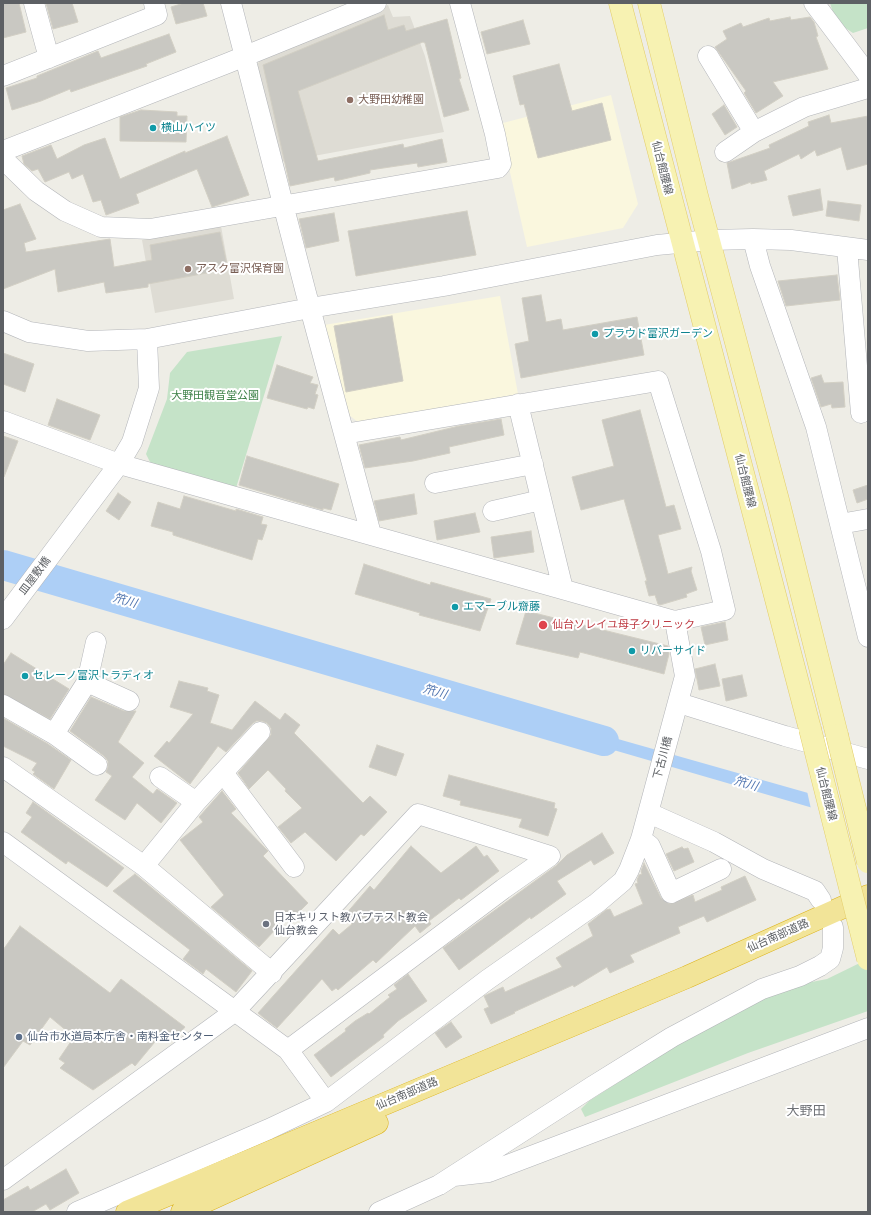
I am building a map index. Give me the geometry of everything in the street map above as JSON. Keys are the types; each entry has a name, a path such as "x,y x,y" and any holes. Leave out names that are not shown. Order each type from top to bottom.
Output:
{"highway":[{"name":"仙台南部道路","path":"127,1212 688,977 868,896"},
{"name":"仙台南部道路","path":"182,1212 639,1002 688,977"}],"main road":[{"name":"仙台館腰線","path":"620,3 810,729 868,959"},
{"path":"649,3 697,196 710,240 837,735 868,862"}],"street":[{"path":"34,3 49,58"},
{"path":"3,76 157,15 154,3"},
{"path":"231,3 283,206 371,534"},
{"path":"3,151 245,56 343,9 376,3"},
{"path":"3,159 36,191 64,211 101,227 150,230 482,172 500,166 495,134 460,3"},
{"path":"814,3 868,75"},
{"path":"708,56 754,132"},
{"path":"725,152 754,132 804,107 868,88"},
{"path":"753,238 760,266 816,427 868,637"},
{"path":"3,321 29,332 88,341 147,339 310,308 444,286 657,246 710,240 753,238 791,240 868,250"},
{"path":"847,248 861,413"},
{"name":"皿屋敷橋","path":"5,616 119,464 132,442 149,388 147,339"},
{"path":"3,421 119,464 675,621 724,610 710,551 658,381 344,434"},
{"path":"518,404 563,589"},
{"path":"435,483 533,464"},
{"path":"493,511 542,500"},
{"path":"840,524 868,519"},
{"name":"下古川橋","path":"77,1212 268,1129 326,1102 487,980 613,890 623,881 641,839 685,676 675,621"},
{"path":"62,739 87,682 96,642"},
{"path":"87,682 129,701"},
{"path":"3,705 62,739 97,765"},
{"path":"677,709 868,759"},
{"path":"144,866 196,802 224,774 260,732"},
{"path":"3,767 144,866 272,973"},
{"path":"224,774 294,867"},
{"path":"160,777 196,802"},
{"path":"650,807 763,868 815,891 821,900"},
{"path":"3,1180 234,1012 272,973 418,814 550,856 503,889 288,1050"},
{"path":"641,839 650,846 670,893 720,869"},
{"path":"3,842 288,1050 326,1102"},
{"path":"379,1212 439,1185 672,1037 762,989 800,976 820,966 830,959 833,948 833,926"},
{"path":"452,1176 489,1172 868,1028"}],"shaded area":[{"name":"大野田幼稚園","path":"388,5 393,17 410,16 425,56 444,132 281,162 255,67 266,53"},
{"path":"611,95 638,204 623,228 527,247 499,124"},
{"name":"アスク富沢保育園","path":"221,226 234,299 155,313 142,240"},
{"path":"500,296 518,394 359,423 349,415 324,325"}],"green space":[{"path":"830,3 868,3 868,28 853,33 836,22"},
{"name":"大野田観音堂公園","path":"282,336 236,488 151,464 146,454 167,399 170,373 187,352"},
{"path":"868,959 868,1011 748,1053 585,1117 581,1109 589,1101 683,1041 786,987 827,979"}],"water":[{"path":"565,724 868,810 868,824 562,735"}],"pier":[{"path":"807,791 868,808 868,826 811,809"}],"building":[{"path":"3,3 19,3 26,32 3,38"},
{"path":"46,3 72,3 78,22 53,29"},
{"path":"184,3 203,3 207,16 176,24 171,7"},
{"path":"384,15 388,30 404,25 406,31 447,19 461,78 459,79 469,110 444,117 425,43 423,42 298,91 318,161 403,144 404,148 442,139 447,162 418,167 417,163 370,170 370,173 335,181 334,177 290,186 263,65"},
{"path":"790,17 791,20 810,17 814,22 818,36 816,37 828,69 773,82 783,96 756,113 744,93 746,91 715,47 727,39 723,31 741,23 743,27 769,18 770,21"},
{"path":"523,20 530,44 487,54 481,32"},
{"path":"169,34 176,52 146,64 147,66 71,92 70,89 41,101 12,110 6,88 37,78 37,76 98,51 101,58"},
{"path":"559,64 572,111 602,103 611,140 538,158 524,104 520,105 513,76"},
{"path":"724,105 737,127 725,135 712,114"},
{"name":"横山ハイツ","path":"141,110 177,112 177,116 187,116 186,142 120,141 120,117"},
{"path":"829,115 831,123 868,116 868,164 847,170 841,147 817,156 815,150 801,159 799,154 764,171 767,180 751,184 751,182 732,189 727,163 770,148 769,145 809,126 808,122"},
{"path":"227,136 249,195 212,207 197,169 136,194 139,203 106,215 101,200 93,202 83,174 72,179 69,172 45,182 38,169 32,171 24,164 22,156 51,145 57,159 84,145 105,138 120,179 185,151 185,153"},
{"path":"820,189 823,210 793,216 788,196"},
{"path":"828,201 861,205 859,221 826,216"},
{"path":"20,204 36,239 24,243 26,252 110,239 114,267 152,260 150,245 220,232 228,269 148,284 148,287 106,293 104,282 58,292 55,269 3,289 3,210"},
{"path":"467,211 476,255 356,276 348,231"},
{"path":"334,213 339,241 306,248 299,219"},
{"path":"837,275 840,300 786,306 778,281"},
{"name":"プラウド富沢ガーデン","path":"541,295 546,322 561,319 563,330 637,317 644,355 521,378 515,344 529,341 522,298"},
{"path":"392,316 403,381 346,392 334,326"},
{"path":"3,353 34,364 25,392 3,384"},
{"path":"277,365 313,377 310,383 318,385 315,394 318,395 314,409 308,407 307,409 267,398"},
{"path":"821,375 824,383 843,382 845,407 832,408 831,404 821,407 811,378"},
{"path":"57,399 100,415 90,440 48,425"},
{"path":"640,410 666,507 674,505 681,529 658,535 668,574 692,567 691,571 697,590 686,594 687,597 660,605 658,604 655,595 649,596 645,581 647,581 624,499 581,510 572,477 614,466 602,420"},
{"path":"501,419 504,435 449,447 450,453 413,461 365,468 359,445 400,437 401,440 459,426"},
{"path":"3,436 18,441 4,477 3,477"},
{"path":"247,456 339,484 331,510 323,508 323,510 239,485"},
{"path":"868,485 868,499 857,503 853,490"},
{"path":"118,493 131,502 119,520 106,511"},
{"path":"414,494 417,514 379,521 374,501"},
{"path":"184,496 263,517 261,524 267,525 262,540 258,539 252,560 173,535 173,532 151,526 158,502 180,509"},
{"path":"475,513 480,532 437,540 434,521"},
{"path":"531,531 534,552 494,558 491,537"},
{"path":"364,564 430,585 431,582 491,599 480,631 419,615 420,613 355,594"},
{"path":"526,611 668,646 669,654 664,674 580,652 578,658 516,644"},
{"path":"725,622 728,640 705,645 701,627"},
{"name":"セレーノ富沢トラディオ","path":"11,653 69,689 50,719 3,694 3,665"},
{"path":"715,664 720,686 699,690 695,669"},
{"path":"742,675 747,696 726,701 722,679"},
{"path":"179,681 208,688 207,691 219,695 210,723 232,730 255,701 280,720 285,713 300,725 294,733 363,803 370,796 387,812 364,836 361,834 336,861 305,832 291,843 278,827 302,808 285,791 286,789 268,770 249,789 238,773 271,735 271,728 267,723 262,721 256,721 252,724 226,752 218,746 190,784 154,756 167,741 169,743 193,714 170,707"},
{"path":"91,697 124,711 136,711 118,742 144,763 132,777 153,794 157,789 177,803 161,823 137,803 125,820 95,800 112,776 106,772 108,761 104,756 70,731"},
{"path":"3,718 48,744 71,760 54,789 33,774 35,772 32,770 37,763 3,746"},
{"path":"377,745 404,754 396,776 369,767"},
{"path":"449,775 555,803 554,808 557,809 548,836 519,827 522,819 460,805 461,801 443,796"},
{"path":"222,791 236,809 231,813 268,851 263,856 308,903 296,915 292,912 259,947 211,907 224,895 180,840 203,822 199,817"},
{"path":"33,802 124,868 107,887 68,861 66,864 21,832 32,817 26,813"},
{"path":"602,833 614,853 594,865 591,860 557,881 566,894 531,919 530,917 459,970 443,948 557,865 567,855"},
{"path":"411,846 441,873 476,846 484,857 487,855 499,871 461,900 459,898 429,921 431,924 420,933 415,926 376,963 373,960 338,990 336,988 332,991 322,979 277,1028 258,1013 333,929 339,935 352,924 345,915 370,886 374,890"},
{"path":"682,847 684,849 688,848 694,862 674,871 666,854"},
{"path":"644,863 661,898 670,904 693,895 695,902 722,890 721,887 745,876 756,900 707,922 704,916 678,927 680,933 630,955 634,962 610,973 607,967 574,987 573,985 491,1024 484,1009 489,1007 484,996 503,987 505,992 562,967 556,958 593,936 588,924 606,910 610,909 614,917 643,904 635,884 638,883 637,880 639,875 642,874 641,871"},
{"path":"135,874 252,971 236,992 206,969 203,974 183,959 190,950 113,891"},
{"path":"20,926 110,993 121,979 185,1027 175,1039 164,1031 135,1066 132,1063 93,1090 60,1068 65,1063 59,1059 74,1037 50,1017 30,1045 23,1041 3,1068 3,950"},
{"path":"408,974 427,1001 398,1021 383,1035 384,1037 331,1077 314,1055 346,1031 345,1029 355,1021 368,1013 369,1014 390,997 388,995 397,989 394,985"},
{"path":"451,1022 462,1037 446,1048 435,1033"},
{"path":"66,1169 79,1193 50,1210 46,1204 32,1212 3,1212 3,1200 28,1186 30,1190"}],"waterway":[{"name":"笊川","path":"3,565 604,741"}],"place":[{"name":"大野田幼稚園","path":"350,100"},
{"name":"横山ハイツ","path":"153,128"},
{"name":"アスク富沢保育園","path":"188,269"},
{"name":"プラウド富沢ガーデン","path":"595,334"},
{"name":"エマーブル齋藤","path":"455,607"},
{"name":"仙台ソレイユ母子クリニック","path":"543,625"},
{"name":"リバーサイド","path":"632,651"},
{"name":"セレーノ富沢トラディオ","path":"25,676"},
{"name":"日本キリスト教バプテスト教会 仙台教会","path":"266,924"},
{"name":"仙台市水道局本庁舎・南料金センター","path":"19,1037"}],"district":[{"name":"大野田","path":"806,1111"}]}
